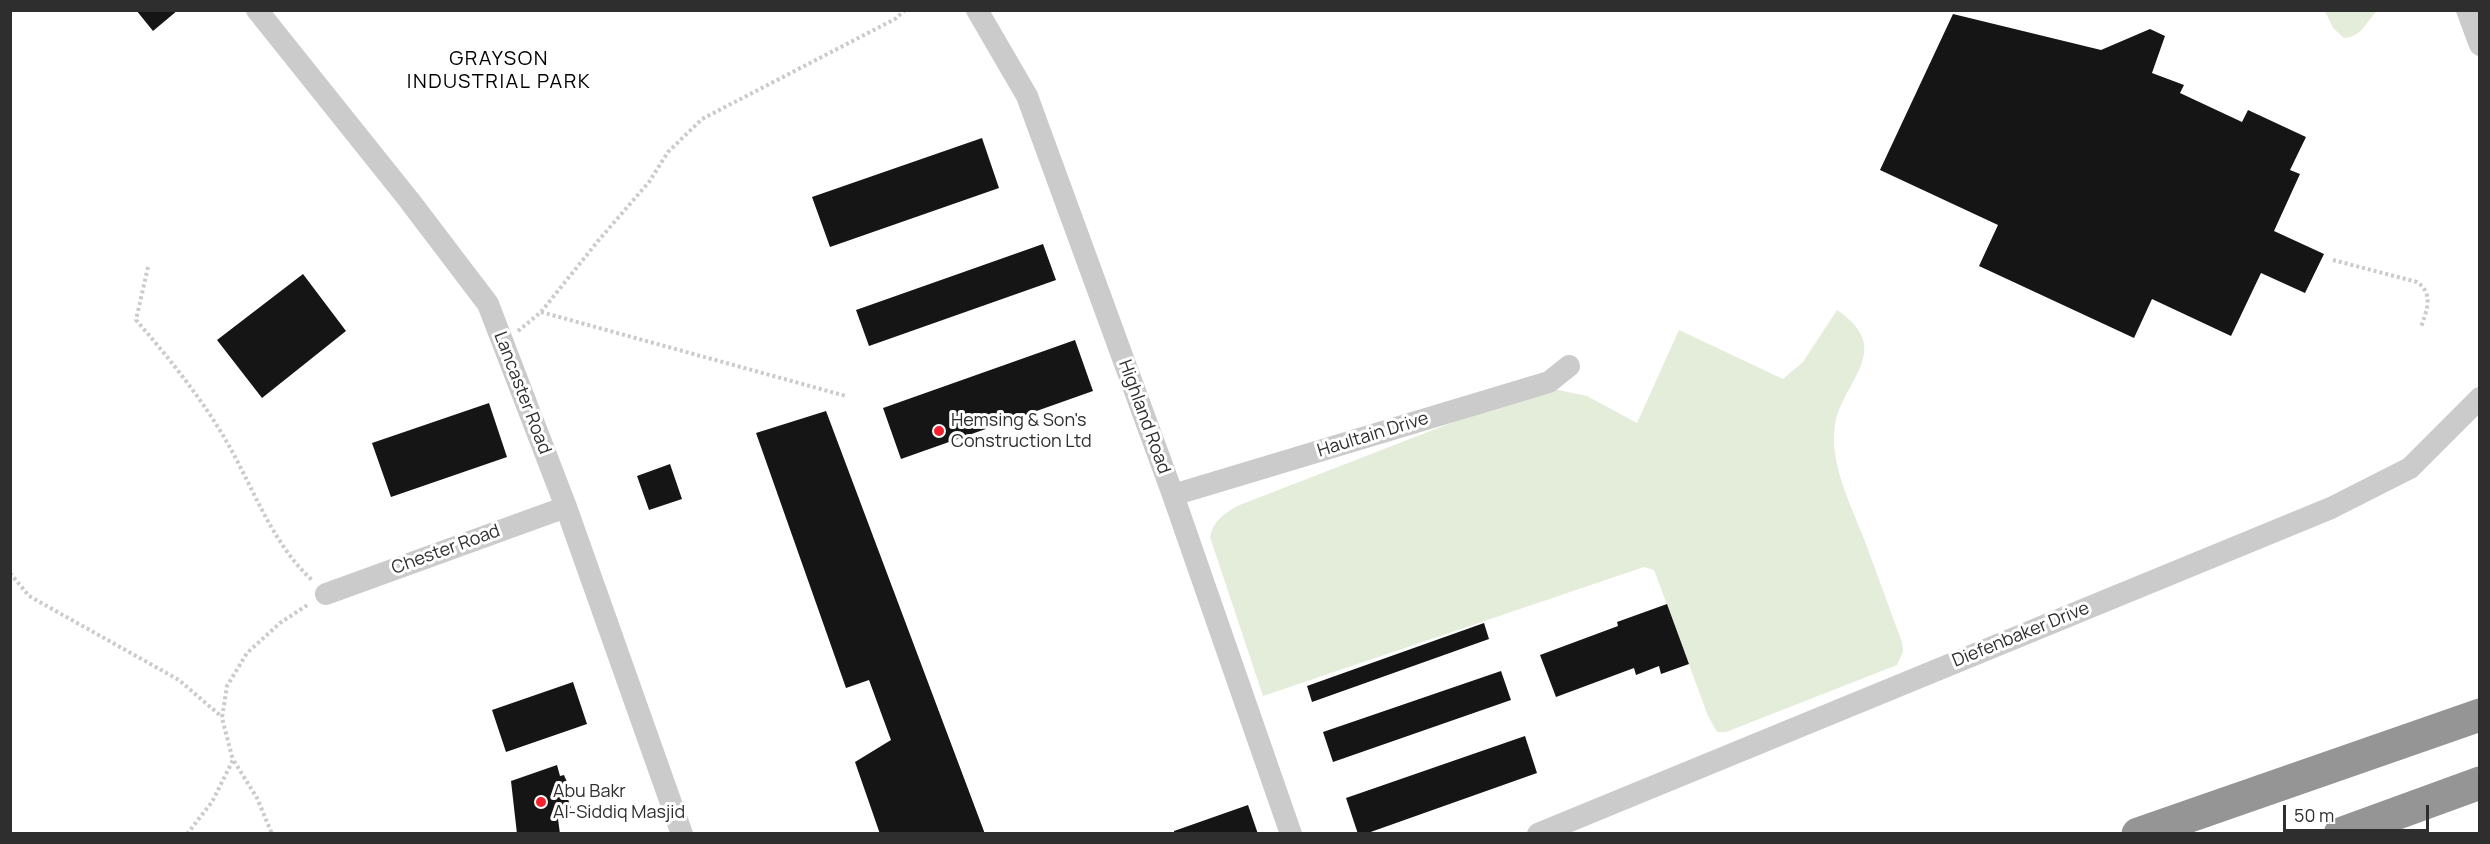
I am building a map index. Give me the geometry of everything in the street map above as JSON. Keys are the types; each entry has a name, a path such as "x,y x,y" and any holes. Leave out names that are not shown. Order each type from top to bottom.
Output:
{"highway":[{"path":"2138,834 2480,715"},
{"path":"2340,834 2480,783"}],"street":[{"name":"Lancaster Road","path":"257,10 410,200 488,304 566,507 682,834"},
{"name":"Highland Road","path":"977,10 1027,96 1173,495 1291,834"},
{"path":"2467,10 2480,45"},
{"name":"Haultain Drive","path":"1173,495 1549,382 1569,366"},
{"name":"Diefenbaker Drive","path":"1538,834 2331,508 2410,468 2480,398"},
{"name":"Chester Road","path":"326,594 566,507"}],"path":[{"path":"503,343 542,312 598,241 649,183 668,152 702,119 895,19 905,10"},
{"path":"2333,260 2416,282 2424,287 2429,298 2421,327"},
{"path":"148,267 136,320 184,377 224,437 294,564 326,594 280,623 247,653 227,686 222,718 233,760 257,798 272,834"},
{"path":"542,312 846,396"},
{"path":"10,573 28,596 179,680 222,718"},
{"path":"187,834 212,802 233,760"}],"green space":[{"path":"2325,11 2377,11 2359,32 2344,38 2333,28"},
{"path":"1837,310 1854,325 1863,339 1864,352 1861,366 1840,409 1835,425 1835,454 1842,484 1902,642 1903,652 1897,665 1726,732 1717,732 1708,716 1654,570 1644,567 1263,696 1210,537 1217,522 1227,512 1237,506 1544,387 1587,396 1637,423 1679,330 1783,379 1803,362"}],"building":[{"path":"136,10 178,10 153,31"},
{"path":"1953,14 2101,50 2150,29 2165,36 2152,73 2184,85 2180,93 2242,122 2248,110 2306,137 2290,170 2300,174 2274,231 2324,254 2305,293 2261,273 2231,336 2152,299 2134,338 1979,266 1998,225 1880,170"},
{"path":"982,138 999,188 830,247 812,197"},
{"path":"1043,244 1056,280 869,346 856,310"},
{"path":"303,274 346,331 262,398 217,340"},
{"path":"1075,340 1093,391 901,459 883,408"},
{"path":"489,403 507,457 391,497 372,443"},
{"path":"826,411 985,834 880,834 855,762 891,740 869,680 846,688 756,433"},
{"path":"670,464 682,499 649,510 637,476"},
{"path":"1667,604 1689,664 1661,674 1659,666 1636,675 1634,668 1556,697 1540,655 1618,626 1617,622"},
{"path":"1484,623 1489,639 1312,702 1307,686"},
{"path":"1501,671 1511,700 1333,762 1323,732"},
{"path":"573,682 587,724 506,752 492,710"},
{"path":"1525,736 1537,773 1365,834 1358,834 1346,798"},
{"name":"Abu Bakr Al-Siddiq Masjid","path":"557,765 560,776 564,775 570,789 565,790 571,808 557,811 560,834 517,834 511,781"},
{"path":"1248,805 1258,834 1174,834 1174,831"}],"place":[{"name":"Hemsing & Son's Construction Ltd","path":"939,431"},
{"name":"Abu Bakr Al-Siddiq Masjid","path":"541,802"}],"district":[{"name":"GRAYSON INDUSTRIAL PARK","path":"499,70"}]}
